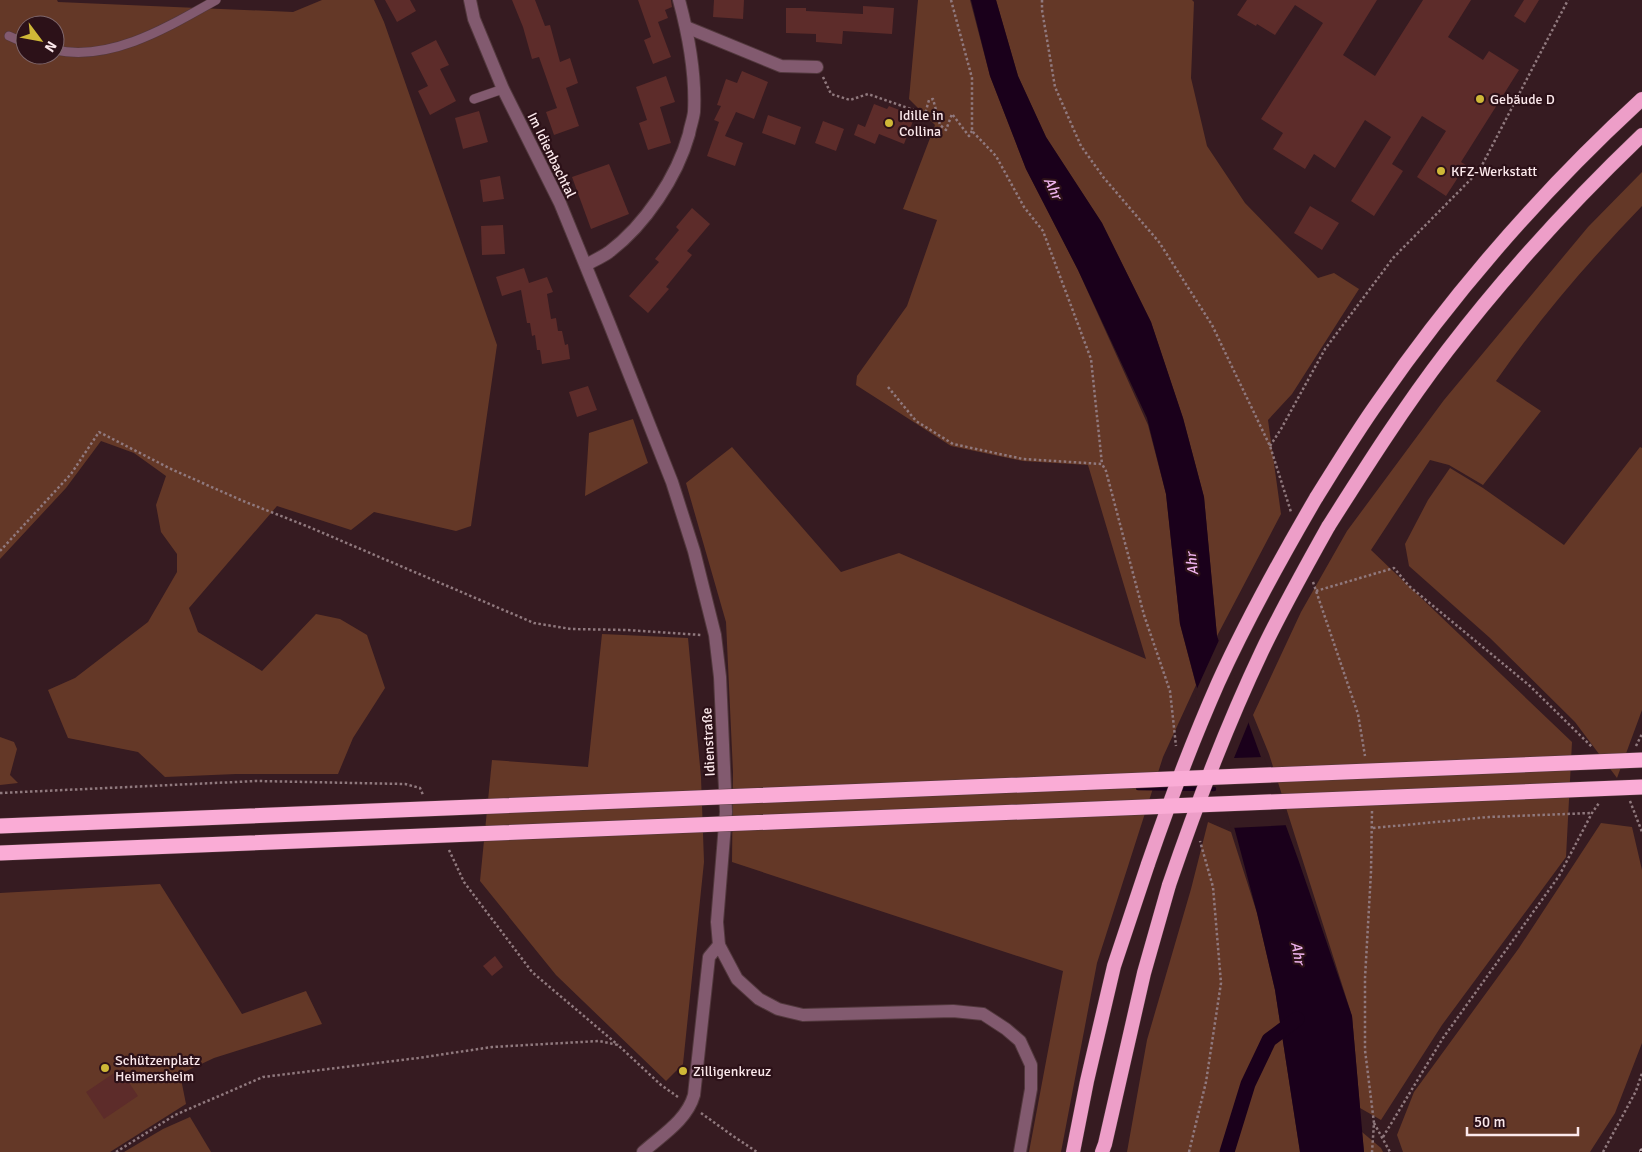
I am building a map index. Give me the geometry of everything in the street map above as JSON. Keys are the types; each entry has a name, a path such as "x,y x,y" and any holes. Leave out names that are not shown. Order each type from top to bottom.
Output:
{"highway":[{"path":"1073,1152 1087,1081 1114,966 1148,864 1192,747 1219,682 1280,560 1316,498 1378,402 1424,339 1524,217 1586,151 1642,100"},
{"path":"1102,1152 1106,1144 1144,973 1169,885 1187,831 1237,706 1262,651 1294,589 1328,527 1400,417 1447,351 1546,233 1642,135"},
{"path":"0,826 1642,760"},
{"path":"0,853 1642,787"}],"street":[{"name":"Im Idienbachtal","path":"470,0 474,19 503,89 560,203 609,323"},
{"path":"586,265 609,252 633,230 660,196 683,155 694,115 695,80 686,27 679,0"},
{"path":"686,27 781,66 818,68"},
{"name":"Idienstraße","path":"609,323 672,482 694,551 715,635 720,677 726,812 717,922 719,945"},
{"path":"643,1152 686,1114 691,1105 694,1095 709,957 719,945 738,979 758,999 778,1009 803,1015 953,1011 983,1014 1006,1029 1020,1042 1031,1065 1031,1089 1020,1152"}],"lane":[{"path":"65,52 100,51 134,41 181,20 216,0"},
{"path":"9,36 15,39"},
{"path":"474,98 503,89"}],"path":[{"path":"818,68 831,94 850,100 868,94 925,114 929,100 933,99 940,125 946,130 952,114 968,136 972,131 972,78 952,0"},
{"path":"1270,446 1326,349 1393,258 1479,171 1568,0"},
{"path":"972,131 996,156 1024,207 1043,231 1091,359 1102,464 1106,471 1144,615 1170,690 1178,751"},
{"path":"888,387 916,421 953,444 1023,459 1102,464"},
{"path":"0,551 71,474 99,432 171,469 243,501 310,527 534,623 571,629 715,635"},
{"path":"1316,591 1394,568 1409,586 1530,686 1593,748"},
{"path":"1383,1137 1443,1038 1559,876 1602,799"},
{"path":"1373,828 1489,817 1592,814"},
{"path":"1189,1152 1206,1082 1221,983 1213,887 1198,834"},
{"path":"116,1152 175,1115 262,1076 418,1058 492,1047 599,1041 618,1045 661,1085 757,1152"},
{"path":"1603,1152 1636,1091 1642,1073"},
{"path":"1374,1124 1390,1152"}],"shaded area":[{"path":"0,0 57,0 58,2 293,12 322,0 374,0 384,22 497,345 471,526 456,531 374,512 351,530 277,506 189,608 198,632 262,671 316,614 340,619 367,635 385,688 353,738 338,774 236,774 165,777 138,752 68,738 48,690 75,678 148,622 177,572 177,554 161,532 156,505 166,476 134,453 101,441 66,488 0,559"},
{"path":"918,0 970,0 990,76 1026,169 1078,270 1148,425 1166,494 1180,624 1196,685 1163,757 1097,963 1061,1152 1029,1152 1063,971 732,862 733,772 726,622 686,483 732,447 841,572 899,553 1146,659 1088,465 1023,461 951,446 856,385 857,376 907,306 937,220 903,209 935,125 909,99"},
{"path":"996,0 1192,0 1194,2 1191,78 1207,146 1245,203 1318,278 1334,273 1359,289 1292,394 1268,420 1281,514 1217,636 1204,497 1183,418 1151,322 1102,223 1046,137 1018,76"},
{"path":"1642,172 1642,206 1565,291 1496,381 1541,411 1483,485 1449,465 1430,460 1371,550 1572,742 1566,857 1442,1025 1381,1120 1360,1108 1352,1016 1269,754 1253,715 1301,612 1347,531 1444,400 1588,227"},
{"path":"633,419 648,463 585,496 589,433"},
{"path":"1640,447 1642,448 1642,710 1617,778 1575,722 1490,638 1409,566 1405,544 1428,500 1450,468 1483,488 1564,545"},
{"path":"602,634 688,638 701,777 704,862 683,1064 666,1081 556,975 480,881 492,760 588,767"},
{"path":"0,737 14,742 17,749 10,775 18,783 0,785"},
{"path":"1208,822 1231,832 1257,913 1275,990 1300,1152 1127,1152 1147,1040 1191,889"},
{"path":"1601,823 1632,827 1642,870 1642,1043 1615,1113 1590,1152 1403,1152 1397,1135 1414,1092 1519,948"},
{"path":"160,884 242,1014 306,991 322,1024 214,1058 180,1074 186,1104 110,1152 0,1152 0,893"},
{"path":"190,1117 211,1152 124,1152 163,1129"},
{"path":"1362,1132 1381,1148 1383,1152 1364,1152"}],"water":[{"name":"Ahr","path":"971,0 996,0 1018,76 1046,137 1102,223 1151,322 1183,418 1204,497 1217,636 1298,859 1352,1016 1364,1152 1300,1152 1275,990 1257,913 1180,624 1166,494 1147,418 1078,270 1026,169 990,76"}],"pier":[{"path":"1220,638 1250,719 1234,758 1264,757 1289,825 1231,828 1195,693"}],"building":[{"path":"385,0 410,0 416,11 397,22"},
{"path":"512,0 535,0 545,26 550,25 560,62 570,58 578,83 566,88 579,126 554,135 546,112 557,108 539,57 532,59 523,27"},
{"path":"638,0 671,0 672,7 665,10 668,18 658,22 671,57 653,64 644,40 651,37"},
{"path":"714,0 744,0 743,19 713,17"},
{"path":"1247,0 1377,0 1343,55 1375,76 1423,0 1471,0 1448,37 1483,60 1489,51 1519,70 1461,162 1466,165 1446,196 1417,177 1446,131 1422,116 1392,164 1403,171 1374,216 1351,201 1391,137 1365,120 1335,168 1314,154 1305,169 1273,149 1283,133 1261,119 1323,23 1295,5 1275,35 1237,15"},
{"path":"1524,0 1539,0 1525,23 1514,16"},
{"path":"863,6 894,8 892,34 843,31 842,44 816,42 816,34 786,33 786,8 806,8 806,11 863,14"},
{"path":"436,40 449,65 440,69 456,101 430,115 418,91 428,86 411,53"},
{"path":"742,71 768,82 754,119 736,112 725,136 743,143 735,166 707,156 719,122 714,120 721,106 717,105 726,79 737,83"},
{"path":"666,76 675,102 660,107 671,143 648,150 639,123 647,120 636,87"},
{"name":"Idille in Collina","path":"874,104 887,109 889,106 915,116 904,144 879,134 875,144 854,135 858,124 865,127"},
{"path":"479,111 488,142 463,149 455,118"},
{"path":"768,115 801,127 795,145 762,133"},
{"path":"823,121 844,129 836,151 815,143"},
{"path":"609,164 629,214 591,229 572,177"},
{"path":"500,176 504,199 483,202 480,180"},
{"path":"1310,206 1339,223 1322,250 1294,233"},
{"path":"692,208 710,224 687,251 692,255 666,287 669,289 648,313 629,296 659,262 655,259 679,230 676,227"},
{"path":"503,225 505,254 482,255 481,226"},
{"path":"524,268 529,283 547,277 553,292 547,294 551,319 556,318 558,331 562,331 565,345 568,344 570,359 542,364 540,350 537,350 535,335 532,336 530,323 527,323 521,290 502,296 496,277"},
{"path":"588,386 597,410 577,417 569,392"},
{"path":"495,956 503,967 492,976 483,966"},
{"path":"120,1069 138,1096 104,1119 86,1092"}],"waterway":[{"path":"1138,788 1214,789"},
{"path":"1227,1152 1248,1084 1269,1040 1297,1019"}],"place":[{"name":"Gebäude D","path":"1480,99"},
{"name":"Idille in Collina","path":"889,123"},
{"name":"KFZ-Werkstatt","path":"1441,171"},
{"name":"Schützenplatz Heimersheim","path":"105,1068"},
{"name":"Zilligenkreuz","path":"683,1071"}]}
